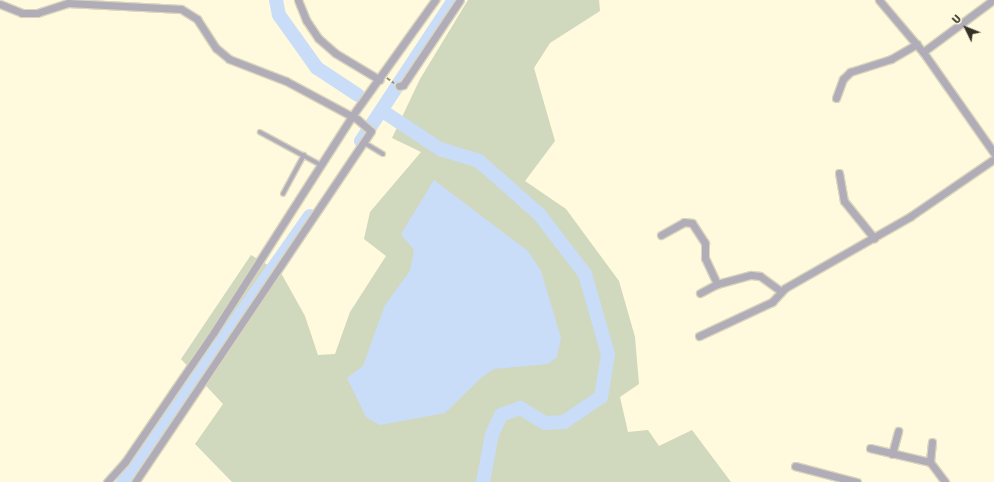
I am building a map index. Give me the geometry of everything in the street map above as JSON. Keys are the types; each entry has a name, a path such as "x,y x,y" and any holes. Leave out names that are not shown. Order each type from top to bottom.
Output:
{"street":[{"path":"298,0 306,20 318,38 335,53 378,82"},
{"path":"107,482 125,462 210,338 321,165 435,0"},
{"path":"399,86 404,83 460,0"},
{"path":"879,0 917,44 994,153"},
{"path":"923,52 993,0"},
{"path":"0,4 14,12 22,13 36,13 68,3 181,9 197,19 216,48 229,59 286,81 355,115 370,129 365,143 135,482"},
{"path":"836,98 843,79 850,72 891,59 917,44"},
{"path":"699,336 772,302 781,291 911,216 994,159"},
{"path":"839,173 844,201 874,238"},
{"path":"661,235 684,222 692,223 705,243 706,258 717,284"},
{"path":"700,293 717,284 744,276 756,275 781,291"},
{"path":"892,454 898,431"},
{"path":"930,462 932,442"},
{"path":"870,448 930,462 945,482"},
{"path":"795,466 857,482"}],"lane":[{"path":"260,132 321,165"},
{"path":"365,143 383,154"},
{"path":"283,194 304,155"}],"green space":[{"path":"468,0 599,0 600,11 550,43 534,68 555,141 525,181 566,209 619,281 635,337 639,384 620,397 628,432 648,430 659,446 692,430 731,482 232,482 195,444 223,404 181,359 251,255 281,273 305,316 318,355 335,354 350,312 386,256 364,239 370,212 421,152 392,138 420,79"}],"water":[{"path":"434,180 528,251 541,271 561,338 557,357 548,364 494,369 482,377 445,413 380,425 366,417 347,378 363,366 385,305 410,271 414,250 401,234"}],"waterway":[{"path":"276,0 279,15 317,68 358,95"},
{"path":"361,141 454,0"},
{"path":"387,114 440,149 479,161 539,214 585,274 608,354 601,397 564,422 545,423 520,408 501,415 492,434 483,482"},
{"path":"123,482 310,216"}]}
